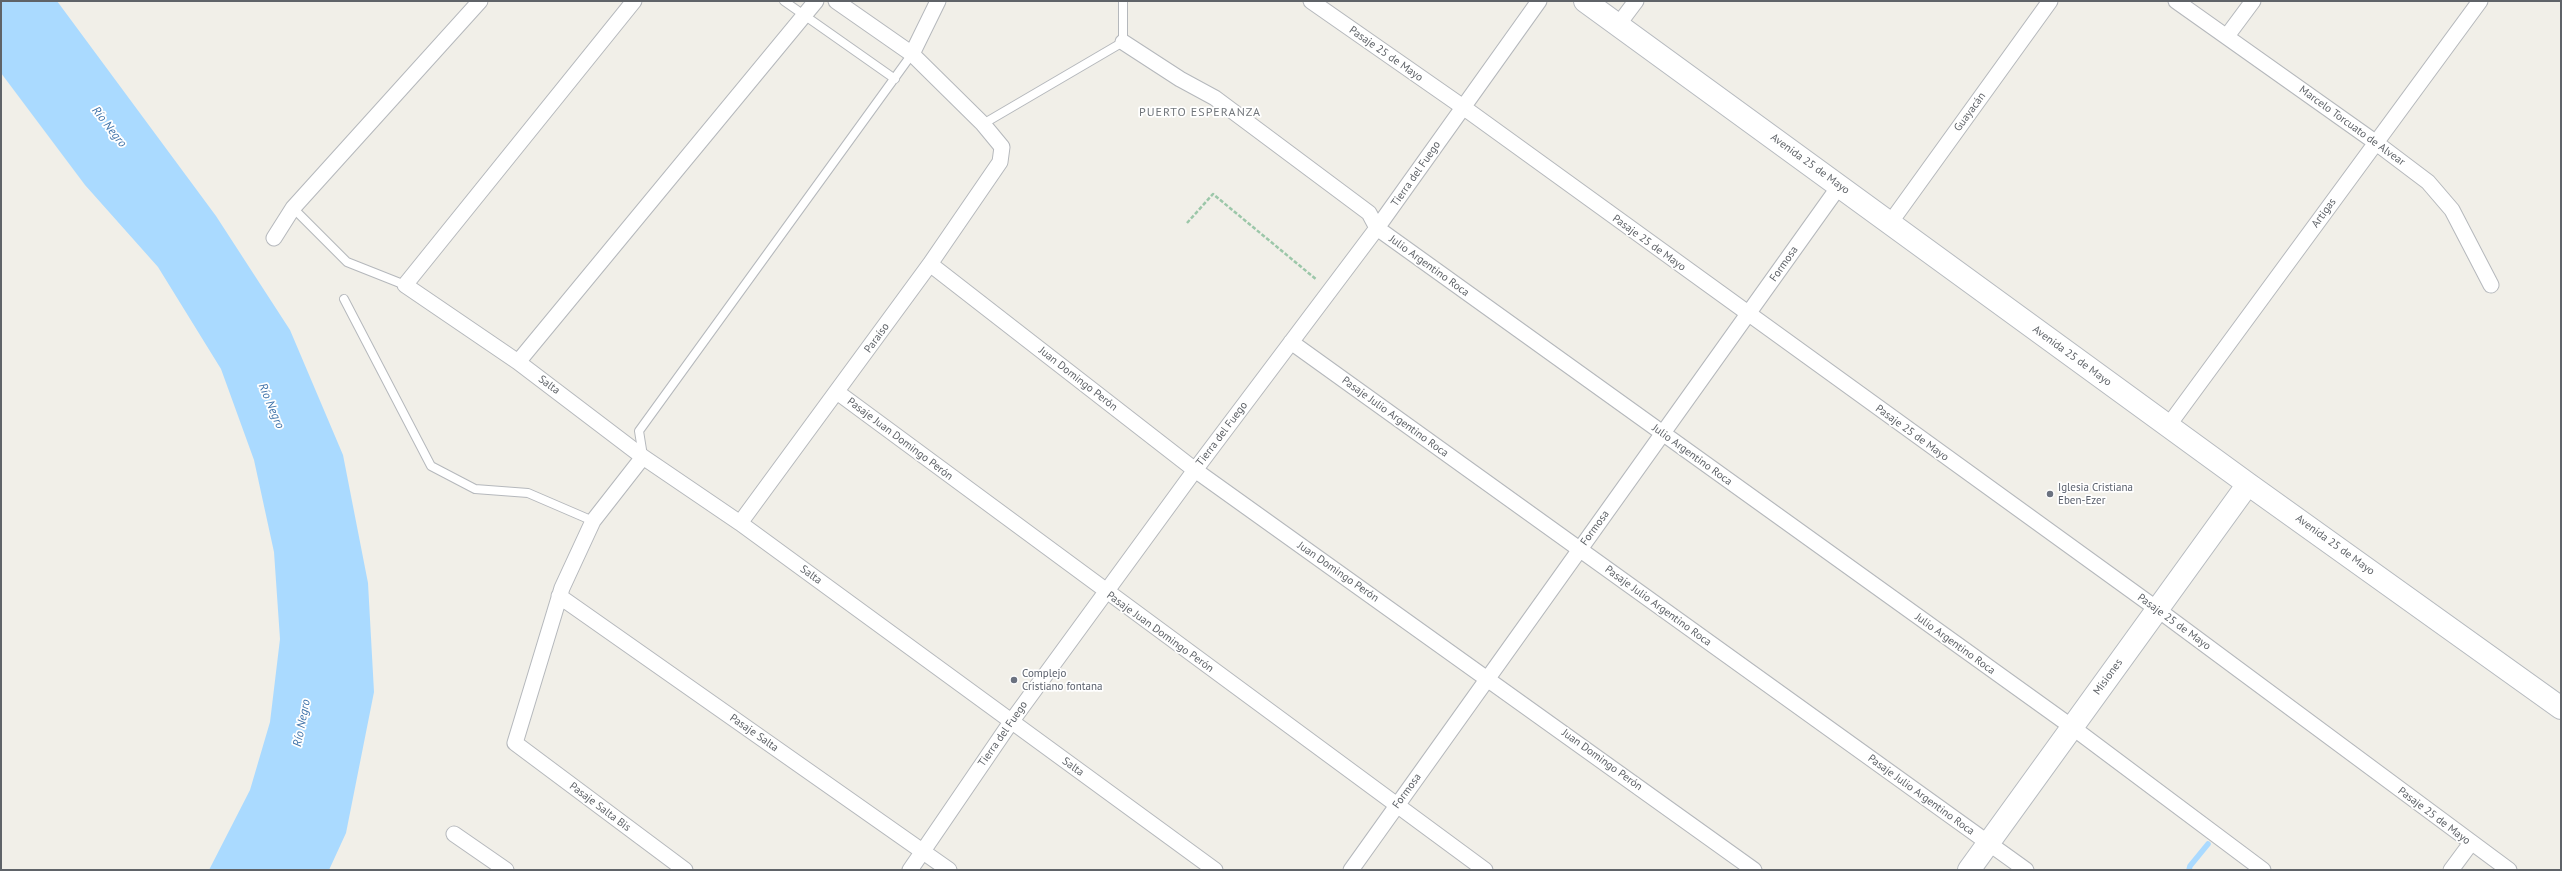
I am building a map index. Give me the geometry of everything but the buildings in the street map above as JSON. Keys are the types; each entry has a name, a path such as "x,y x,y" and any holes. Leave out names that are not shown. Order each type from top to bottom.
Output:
{"main road":[{"name":"Avenida 25 de Mayo","path":"1585,1 2248,484 2561,708"},
{"name":"Misiones","path":"1969,870 2248,484"}],"street":[{"path":"274,238 293,208 480,1"},
{"path":"405,285 634,1"},
{"path":"518,362 816,1"},
{"path":"836,1 912,54 983,124"},
{"path":"912,54 938,1"},
{"name":"Pasaje 25 de Mayo","path":"1311,1 1463,107 2157,610 2509,870"},
{"name":"Tierra del Fuego","path":"910,870 1011,722 1107,593 1194,470 1377,228 1539,1"},
{"path":"1618,25 1636,1"},
{"name":"Guayacán","path":"1890,223 2050,1"},
{"name":"Marcelo Torcuato de Alvear","path":"2176,1 2375,142 2428,182 2452,210 2491,285"},
{"path":"2227,36 2253,1"},
{"name":"Artigas","path":"2168,426 2375,142 2480,1"},
{"name":"Julio Argentino Roca","path":"1123,42 1180,79 1215,98 1369,213 1377,228 2072,727 2263,870"},
{"name":"Paraíso","path":"740,523 930,264 1000,162 1002,147 983,124"},
{"name":"Formosa","path":"1351,870 1840,186"},
{"name":"Juan Domingo Perón","path":"930,264 1194,470 1488,678 1754,870"},
{"name":"Salta","path":"405,285 518,362 643,457 740,523 1215,870"},
{"name":"Pasaje Julio Argentino Roca","path":"1291,342 2026,870"},
{"name":"Pasaje Juan Domingo Perón","path":"836,392 1396,807 1485,870"},
{"path":"559,596 593,521 643,457"},
{"name":"Pasaje Salta Bis","path":"559,596 515,744 685,870"},
{"name":"Pasaje Salta","path":"559,596 949,870"},
{"path":"454,834 506,870"},
{"path":"2451,870 2471,843"}],"lane":[{"path":"784,1 895,79"},
{"path":"983,124 1123,42 1123,1"},
{"path":"643,457 639,431 912,54"},
{"path":"293,208 347,262 405,285"},
{"path":"344,299 431,466 475,489 528,493 593,521"}],"path":[{"path":"1187,223 1213,194 1330,291"}],"water":[{"name":"Río Negro","path":"1,1 57,1 216,216 290,330 343,455 368,583 374,692 346,833 329,870 209,870 250,790 270,722 280,639 274,552 254,460 221,369 158,267 85,185 1,73"}],"waterway":[{"path":"2189,870 2190,866 2208,844"}],"place":[{"name":"Iglesia Cristiana Eben-Ezer","path":"2050,494"},
{"name":"Complejo Cristiano fontana","path":"1014,680"}],"district":[{"name":"PUERTO ESPERANZA","path":"1200,113"}]}
